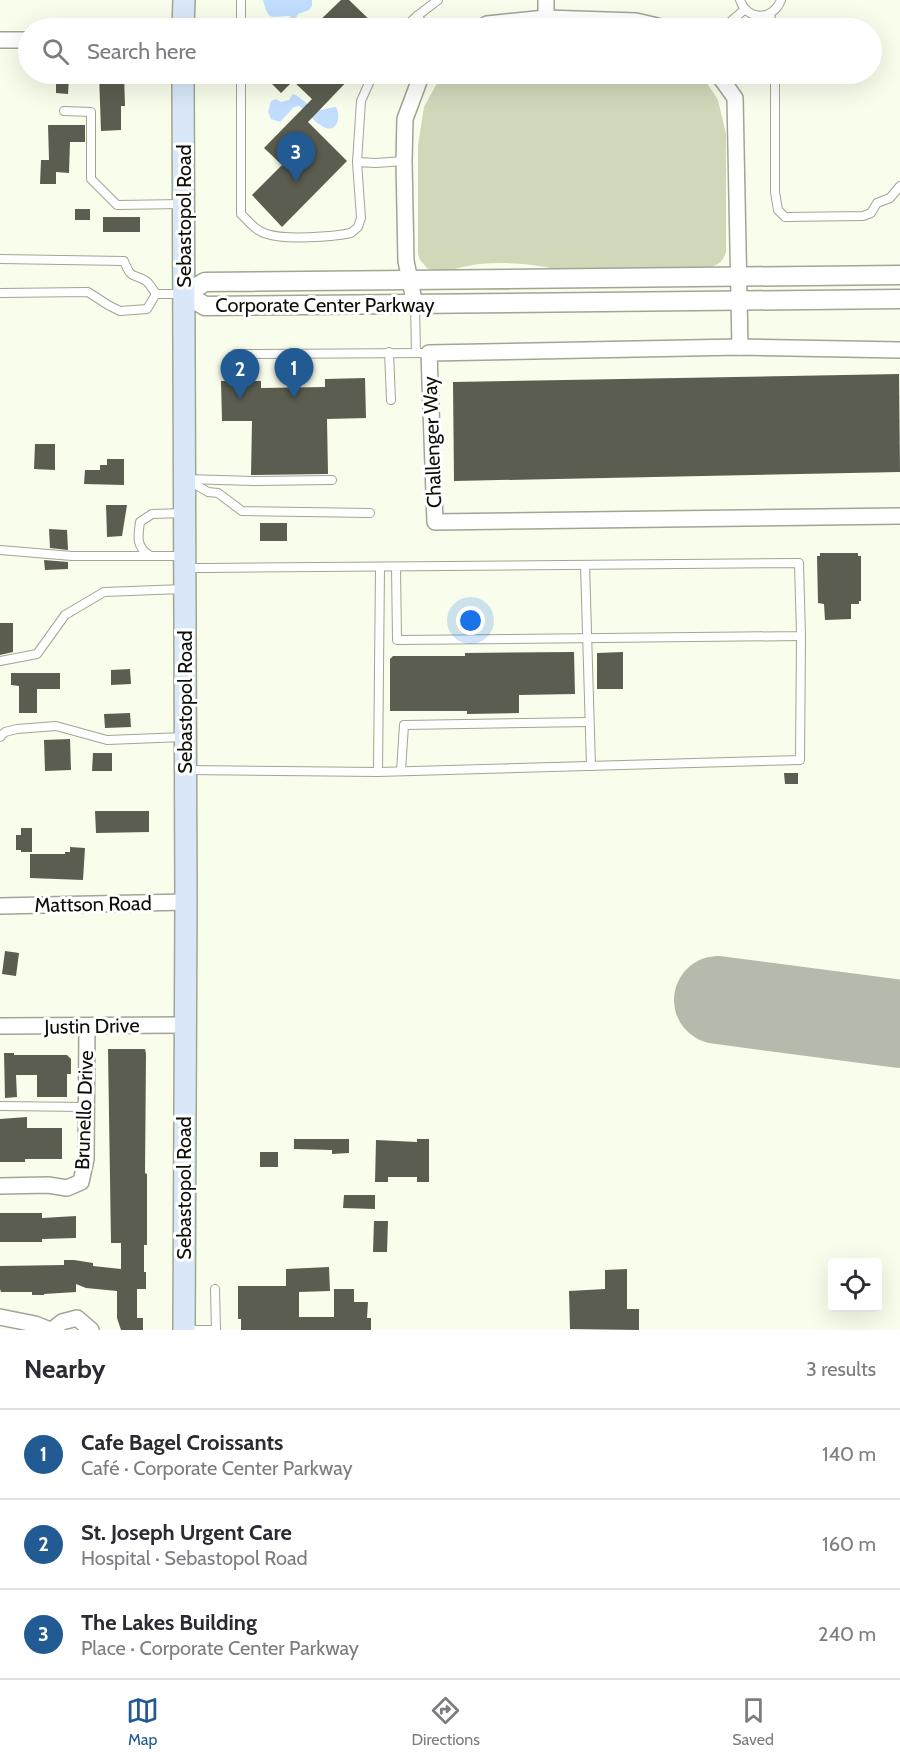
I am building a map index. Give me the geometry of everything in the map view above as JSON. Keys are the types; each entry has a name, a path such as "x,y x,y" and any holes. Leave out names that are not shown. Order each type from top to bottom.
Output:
{"main road":[{"path":"183,18 184,0"},
{"name":"Sebastopol Road","path":"183,84 186,902 184,1330"}],"street":[{"path":"546,0 546,18"},
{"path":"0,40 18,40"},
{"path":"415,305 406,261 404,161 405,119 418,84"},
{"path":"725,84 735,98 740,347"},
{"name":"Corporate Center Parkway","path":"900,275 204,282 185,294 205,306 900,299"},
{"name":"Challenger Way","path":"900,350 740,347 423,352 435,522 900,516"},
{"name":"Mattson Road","path":"0,906 186,902"},
{"name":"Justin Drive","path":"0,1026 185,1025"},
{"name":"Brunello Drive","path":"0,1186 48,1185 68,1188 81,1182 86,1160 87,1027"},
{"path":"0,1317 35,1324 51,1330 62,1322 76,1318 92,1330"}],"lane":[{"path":"241,0 241,18"},
{"path":"417,16 438,0"},
{"path":"740,0 744,10 756,16 770,14 781,0"},
{"path":"735,18 744,10"},
{"path":"770,14 771,18"},
{"path":"241,84 241,214 256,229 278,236 351,233 358,227 361,218 357,162 361,101 369,84"},
{"path":"775,84 775,192 777,210 785,217 863,216 871,213 877,203 890,198 900,186"},
{"path":"63,111 91,112 91,179 117,205 184,204"},
{"path":"357,162 404,161"},
{"path":"0,259 124,261 128,271 134,277 147,282 156,294"},
{"path":"0,293 88,292 120,311 147,309 156,294"},
{"path":"156,294 185,294"},
{"path":"235,354 423,352 415,305"},
{"path":"389,352 391,400"},
{"path":"185,478 254,481 332,480"},
{"path":"185,478 208,492 218,493 242,511 370,513"},
{"path":"185,513 152,514 140,522 139,543 142,550 150,556 185,571"},
{"path":"0,550 72,556 150,556"},
{"path":"0,661 37,654 65,615 104,592 185,571 799,563 800,760 378,772 185,770"},
{"path":"585,565 591,766"},
{"path":"378,772 380,567"},
{"path":"396,567 397,640 801,636"},
{"path":"401,771 404,725 589,722"},
{"path":"0,737 5,732 17,729 56,726 107,740 185,737"},
{"path":"0,1106 87,1107"},
{"path":"184,1330 216,1330 215,1288"}],"green space":[{"path":"437,84 708,84 718,100 726,134 726,252 718,264 710,267 555,269 527,264 498,263 440,271 427,268 418,254 418,145 424,107"}],"water":[{"path":"263,0 312,0 309,10 298,14 296,18 272,17 265,8"},
{"path":"293,94 316,109 336,107 338,120 334,127 322,126 299,106 294,107 280,122 271,119 268,112 271,101 289,100"}],"building":[{"path":"341,0 349,0 368,18 322,18"},
{"path":"56,84 69,84 68,94 56,93"},
{"path":"99,84 124,84 125,106 121,106 121,130 101,131"},
{"path":"272,84 290,84 281,93"},
{"path":"296,84 344,84 308,122 347,161 282,227 252,195 282,165 264,148 312,99"},
{"path":"48,125 85,125 85,142 70,142 69,173 56,172 56,184 40,184 41,160 49,160"},
{"path":"75,209 90,209 90,220 75,220"},
{"path":"103,217 140,217 140,232 103,232"},
{"path":"899,374 900,472 454,481 453,382"},
{"path":"365,378 366,418 327,419 328,474 251,475 252,421 222,421 221,381 261,381 261,388 325,387 325,379"},
{"path":"35,444 55,444 55,470 34,469"},
{"path":"107,459 124,459 124,485 84,484 85,470 100,470 100,465 107,465"},
{"path":"106,505 127,505 122,536 107,537"},
{"path":"260,523 287,523 287,541 260,541"},
{"path":"49,529 67,530 68,550 50,548"},
{"path":"820,553 858,553 858,556 861,556 861,601 859,604 851,604 851,619 825,620 824,604 818,603 817,556 820,556"},
{"path":"44,560 68,562 68,569 45,570"},
{"path":"0,623 13,623 13,652 0,655"},
{"path":"574,652 575,694 519,695 519,713 467,714 467,711 390,711 390,659 393,656"},
{"path":"623,652 623,689 597,689 597,653"},
{"path":"130,669 131,684 111,685 111,670"},
{"path":"11,673 60,673 60,689 37,689 37,713 19,713 19,686 11,685"},
{"path":"130,713 131,727 105,728 104,714"},
{"path":"70,739 71,770 45,771 44,740"},
{"path":"93,753 112,753 112,771 92,771"},
{"path":"784,773 798,773 798,784 785,784"},
{"path":"95,811 149,811 149,832 96,833"},
{"path":"21,828 32,828 32,852 16,850 16,835 21,835"},
{"path":"70,847 85,848 83,880 30,878 30,854 65,854 65,852 70,852"},
{"path":"5,951 19,953 16,976 2,974"},
{"path":"108,1049 145,1049 146,1054 147,1245 144,1245 144,1272 146,1272 146,1289 137,1289 137,1318 143,1318 143,1330 121,1330 117,1318 117,1291 86,1288 76,1284 76,1292 44,1295 32,1295 32,1292 1,1292 0,1289 0,1266 64,1265 64,1260 74,1260 93,1263 93,1266 121,1269 121,1243 111,1243"},
{"path":"4,1053 67,1055 71,1059 71,1074 67,1074 67,1097 37,1097 37,1075 16,1075 17,1097 5,1098"},
{"path":"27,1117 27,1128 62,1128 62,1159 0,1162 0,1119"},
{"path":"294,1139 349,1139 349,1153 332,1154 332,1150 294,1149"},
{"path":"417,1139 429,1139 429,1182 417,1182 417,1177 388,1177 388,1182 375,1182 376,1140 417,1142"},
{"path":"260,1152 278,1152 278,1167 260,1167"},
{"path":"344,1195 375,1195 375,1209 343,1208"},
{"path":"0,1213 42,1213 42,1218 76,1216 76,1238 42,1239 42,1242 0,1242"},
{"path":"374,1221 388,1221 387,1252 373,1252"},
{"path":"329,1267 330,1291 299,1292 299,1317 334,1317 334,1289 354,1289 354,1302 368,1302 367,1318 371,1318 371,1330 241,1330 241,1319 238,1319 238,1286 286,1286 286,1269"},
{"path":"627,1269 627,1309 639,1309 639,1330 570,1329 569,1291 605,1289 605,1270"}],"runway":[{"path":"718,1000 900,1024"}],"place":[{"name":"The Lakes Building","path":"296,182"},
{"name":"Cafe Bagel Croissants","path":"294,398"},
{"name":"St. Joseph Urgent Care","path":"240,399"}]}
